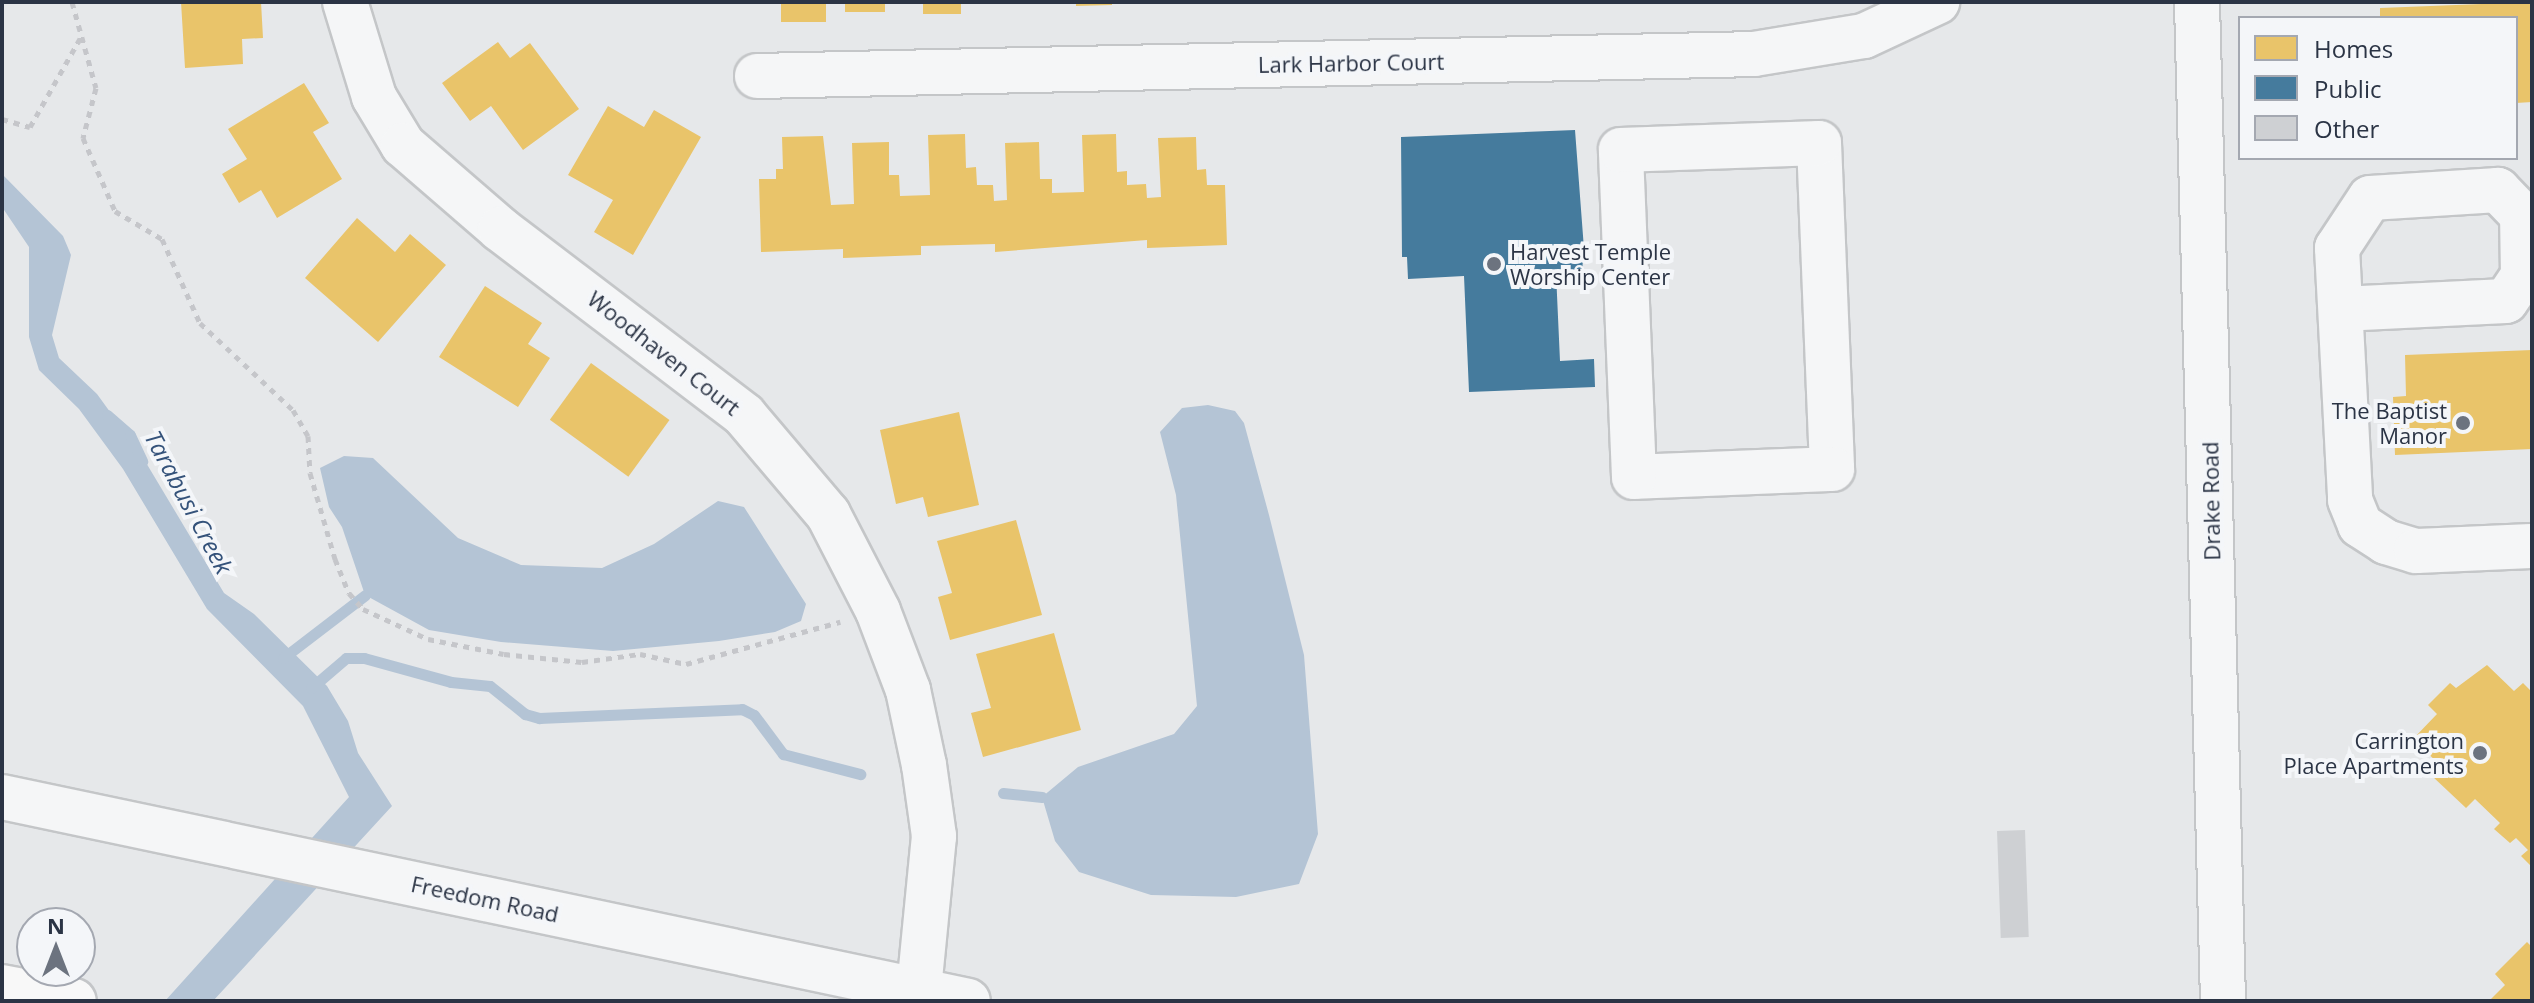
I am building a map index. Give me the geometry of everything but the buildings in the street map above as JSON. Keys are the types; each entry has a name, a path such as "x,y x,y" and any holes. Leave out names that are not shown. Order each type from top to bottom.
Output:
{"highway":[{"path":"2,987 74,1001"}],"street":[{"name":"Woodhaven Court","path":"345,2 374,97 403,145 500,229 744,415 828,514 878,611 908,690 934,836 919,990"},
{"name":"Lark Harbor Court","path":"757,76 1754,54 1864,36 1937,2"},
{"name":"Drake Road","path":"2197,2 2223,1001"},
{"path":"1819,143 1826,330 1832,469 1634,477 1621,150 1819,143"},
{"path":"2341,309 2350,500 2360,525 2386,542 2416,551 2532,546"},
{"name":"Freedom Road","path":"2,797 968,1001"}],"path":[{"path":"72,2 96,88 83,138 115,211 162,239 200,323 293,410 308,436 310,473 349,593 363,609 428,639 504,654 582,662 640,654 686,664 878,611"},
{"path":"2,119 30,127 81,37"}],"water":[{"path":"2,174 63,236 71,255 52,335 59,358 97,394 142,456 224,593 254,614 327,686 348,721 358,753 392,806 213,1001 165,1001 349,797 303,706 207,609 123,469 79,409 39,370 29,337 29,247 2,207"},
{"path":"1208,405 1235,411 1244,423 1269,515 1304,655 1318,834 1299,884 1236,897 1151,895 1079,872 1055,841 1042,797 1078,767 1174,734 1197,706 1176,495 1160,432 1182,408"},
{"path":"344,456 373,458 458,538 521,565 602,568 654,544 718,501 744,507 806,604 801,621 775,632 719,641 613,651 501,642 429,630 365,595 342,527 329,507 320,468"}],"waterway":[{"name":"Tarabusi Creek","path":"107,415 130,435 142,461"},
{"path":"283,658 365,595"},
{"path":"311,688 346,658 364,658 451,682 490,686 525,714 539,718 742,709 754,715 783,754 860,774"},
{"path":"1003,793 1042,797"}],"place":[{"name":"Harvest Temple Worship Center","path":"1494,264"},
{"name":"The Baptist Manor","path":"2463,423"},
{"name":"Carrington Place Apartments","path":"2480,753"}]}
